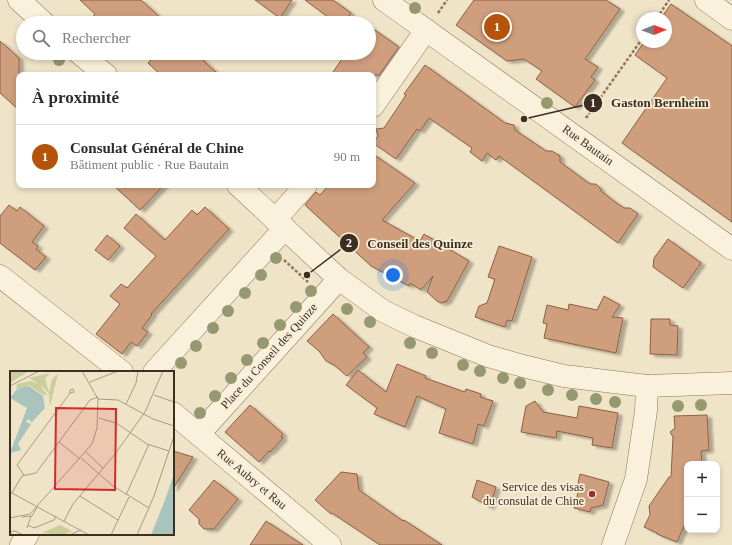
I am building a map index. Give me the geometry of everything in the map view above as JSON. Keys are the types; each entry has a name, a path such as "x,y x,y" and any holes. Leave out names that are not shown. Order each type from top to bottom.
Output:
{"street":[{"path":"19,0 36,16"},
{"name":"Rue Bautain","path":"384,0 575,135 732,249"},
{"path":"706,0 732,19"},
{"path":"376,102 426,30"},
{"path":"88,60 102,72"},
{"path":"241,188 339,279 384,311 427,332 488,356 564,376 647,386 732,383"},
{"path":"155,371 280,224 304,188"},
{"path":"0,276 121,371"},
{"name":"Place du Conseil des Quinze","path":"199,434 339,279"},
{"path":"613,545 636,479 646,411 647,386"},
{"name":"Rue Aubry et Rau","path":"174,414 330,545"},
{"path":"21,545 27,535"}],"path":[{"path":"661,12 670,0"},
{"path":"575,135 636,48"},
{"path":"283,260 311,284"}],"building":[{"path":"80,0 141,0 158,16 93,16 95,14"},
{"path":"255,0 292,0 281,16 277,16"},
{"path":"305,0 333,0 351,13 349,16 327,16"},
{"path":"474,0 606,0 620,9 585,59 598,67 591,77 595,80 575,107 536,79 542,71 524,59 507,61 456,25"},
{"path":"671,4 732,46 732,222 622,143 667,78 635,55 640,48 672,48 672,12 665,12"},
{"path":"376,31 399,47 379,75 376,75 376,72 333,72 341,60 376,60"},
{"path":"0,41 16,55 16,60 19,60 19,72 16,72 16,107 0,93"},
{"path":"151,60 203,60 216,72 158,72 148,63"},
{"path":"425,65 505,123 514,125 515,130 546,151 552,151 560,156 560,162 590,184 596,184 601,191 615,202 624,208 630,208 638,214 618,243 499,156 496,160 487,153 482,161 470,152 472,148 429,118 420,131 417,129 396,159 376,145 376,139 378,136 376,129 384,128 406,95 404,94"},
{"path":"376,156 415,183 382,220 420,241 424,234 469,261 447,301 441,303 427,292 433,276 421,290 410,283 409,286 371,266 305,205 316,192 320,195 326,188 376,188"},
{"path":"116,188 161,188 140,210"},
{"path":"9,205 17,211 20,207 44,226 32,242 38,246 36,249 46,257 35,270 0,243 0,216"},
{"path":"205,207 229,229 151,314 152,315 142,328 148,332 137,346 131,342 122,354 96,334 120,304 110,296 121,284 127,288 156,256 124,228 136,214 165,240 192,210 197,215"},
{"path":"107,235 120,246 108,260 95,250"},
{"path":"668,239 701,263 683,288 653,267 654,258"},
{"path":"499,246 532,257 512,321 507,320 505,327 475,317 479,306 487,303 495,279 488,277"},
{"path":"604,296 620,305 612,317 623,318 616,353 544,338 547,324 543,323 547,305 568,310 569,304 597,310"},
{"path":"333,314 369,347 363,353 367,357 347,376 334,365 326,361 319,351 307,341"},
{"path":"651,319 670,319 670,325 678,326 677,355 650,354"},
{"path":"397,364 426,376 425,378 465,392 466,389 481,394 480,397 493,401 484,426 478,424 473,444 439,433 446,409 417,396 405,427 374,414 377,408 346,385 358,370 386,392"},
{"path":"535,401 543,412 577,418 579,406 618,413 612,448 592,445 593,438 557,431 556,438 521,432 526,406"},
{"path":"250,405 283,434 281,437 283,438 259,462 225,432"},
{"path":"707,415 709,450 701,451 702,461 684,461 684,526 677,542 644,527 650,515 649,506 669,477 671,477 673,437 670,432 675,428 674,416"},
{"path":"174,451 193,457 174,487"},
{"path":"341,472 357,474 359,490 403,521 404,520 442,545 380,545 332,513 331,514 315,500"},
{"name":"Service des visas du consulat de Chine","path":"580,474 609,482 603,505 591,508 590,512 574,508 579,489 577,488"},
{"path":"214,480 238,499 214,529 204,529 199,524 199,519 189,510"},
{"path":"477,480 496,487 490,507 472,497"},
{"path":"266,521 280,530 303,545 250,545"}],"place":[{"name":"Consulat Général de Chine","path":"497,27"},
{"name":"Gaston Bernheim","path":"524,119"},
{"name":"Conseil des Quinze","path":"307,275"},
{"name":"Service des visas du consulat de Chine","path":"592,494"}]}
